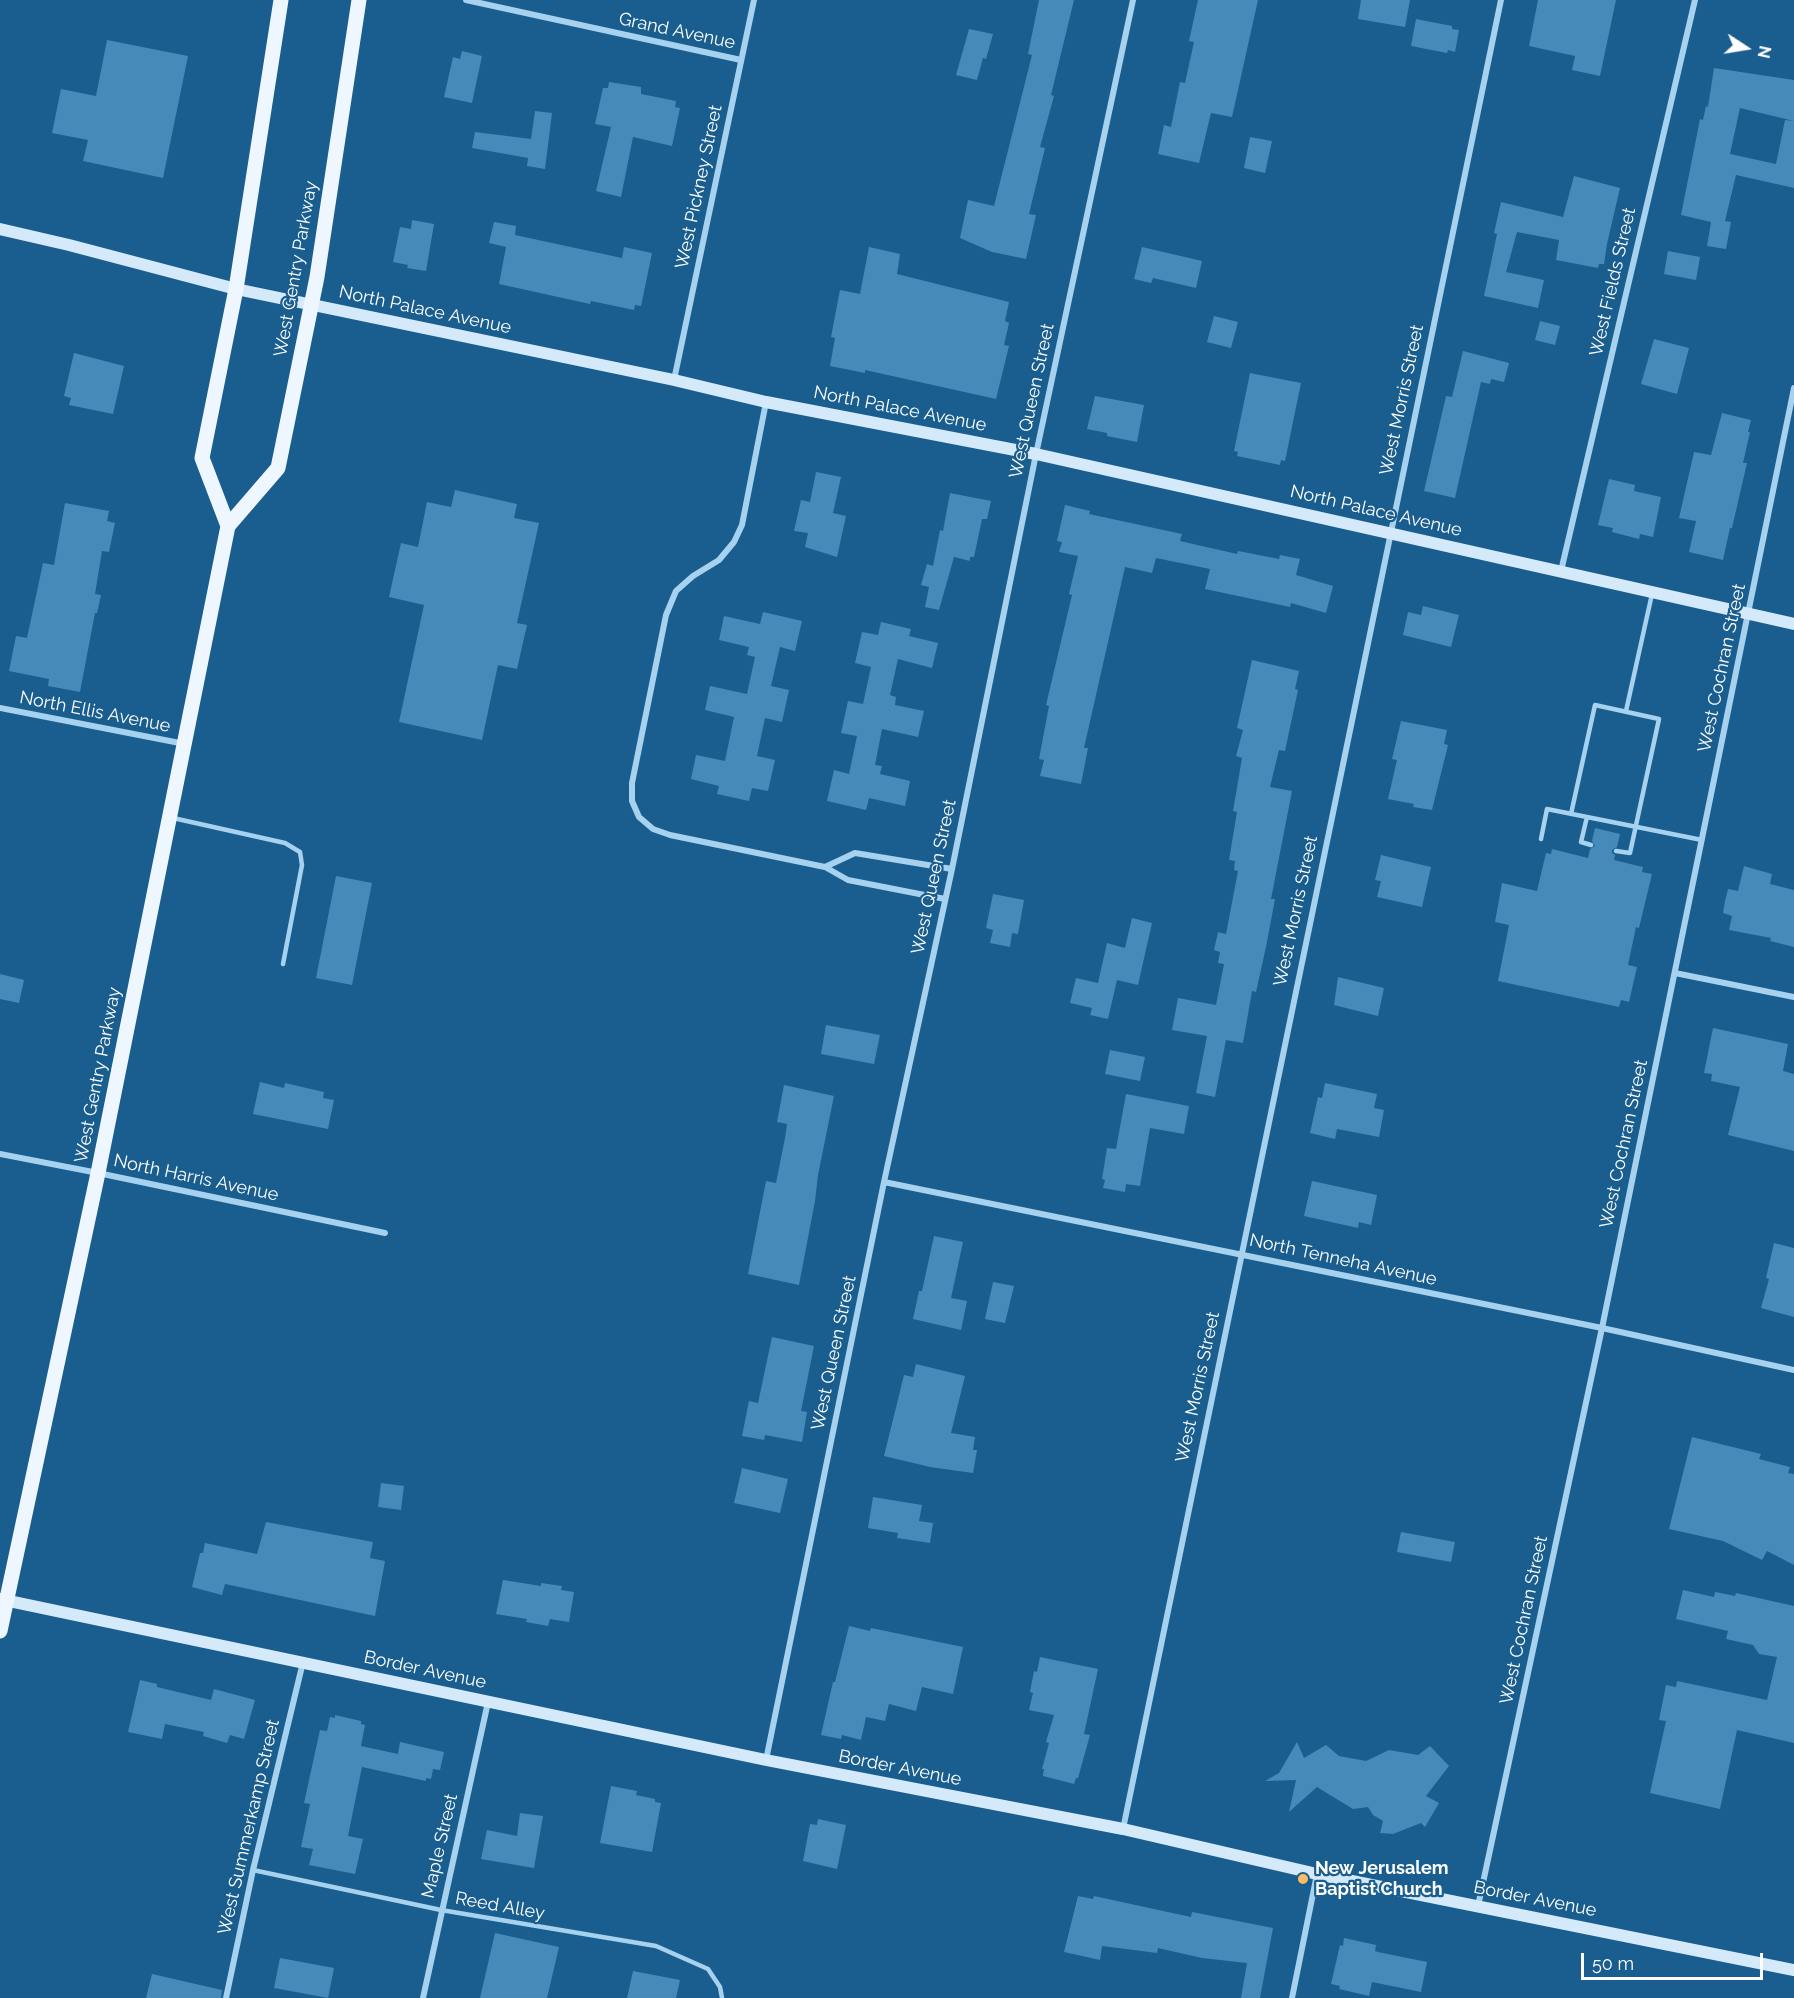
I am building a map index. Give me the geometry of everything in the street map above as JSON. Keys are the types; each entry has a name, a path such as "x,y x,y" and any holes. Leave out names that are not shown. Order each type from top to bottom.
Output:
{"main road":[{"path":"228,525 202,458 236,289 281,0"},
{"name":"West Gentry Parkway","path":"0,1631 4,1600 98,1173 228,525 278,468 312,305 359,0"}],"street":[{"name":"Grand Avenue","path":"466,0 741,60"},
{"name":"West Pickney Street","path":"674,380 754,0"},
{"name":"West Queen Street","path":"766,1760 884,1182 952,869 1036,454 1133,0"},
{"name":"West Morris Street","path":"1123,1829 1501,0"},
{"name":"West Fields Street","path":"1561,572 1695,0"},
{"name":"North Palace Avenue","path":"0,229 236,289 674,380 766,402 1036,454 1794,624"},
{"name":"West Cochran Street","path":"1478,1906 1602,1328 1794,388"},
{"path":"766,402 742,525 734,542 718,560 693,576 676,591 666,615 632,783 632,801 639,817 653,829 670,835 825,867 848,880 945,899"},
{"name":"North Ellis Avenue","path":"0,708 185,744"},
{"path":"825,867 855,853 952,869"},
{"path":"1675,973 1794,997"},
{"name":"North Harris Avenue","path":"0,1154 385,1233"},
{"name":"North Tenneha Avenue","path":"884,1182 1602,1328 1794,1371"},
{"name":"Border Avenue","path":"4,1600 766,1760 1123,1829 1317,1874 1794,1970"},
{"name":"West Summerkamp Street","path":"226,1998 303,1662"},
{"name":"Maple Street","path":"423,1998 488,1702"},
{"path":"1292,1998 1317,1874"}],"lane":[{"path":"1626,711 1652,593"},
{"path":"1571,814 1595,705 1659,719 1630,853 1616,850"},
{"path":"1541,839 1547,809 1702,840"},
{"path":"170,817 285,843 300,852 302,865 283,964"},
{"path":"1587,817 1581,842 1591,844"},
{"name":"Reed Alley","path":"254,1870 441,1910 656,1946 708,1969 720,1987 722,1998"}],"building":[{"path":"1039,0 1074,0 1051,95 1054,96 1040,147 1045,148 1029,214 1036,215 1026,259 992,252 960,238 968,200 994,206 1032,55 1028,54"},
{"path":"1198,0 1258,0 1232,117 1211,113 1199,163 1158,154 1164,125 1171,127 1180,82 1185,83 1194,42 1189,41"},
{"path":"1361,0 1410,0 1405,27 1358,19"},
{"path":"1538,0 1616,0 1600,76 1572,70 1575,56 1529,46"},
{"path":"1416,19 1452,26 1452,29 1459,30 1455,52 1448,50 1447,53 1411,46"},
{"path":"969,29 993,34 977,80 956,75"},
{"path":"107,40 188,56 163,178 83,161 88,140 52,133 61,89 96,96"},
{"path":"462,51 482,56 472,103 444,97 453,57 460,59"},
{"path":"1714,68 1794,80 1794,121 1794,188 1736,175 1725,221 1731,222 1726,249 1707,246 1711,222 1681,215 1700,119 1703,120 1706,106 1708,107","holes":["1740,108 1794,121 1785,120 1776,164 1730,154"]},
{"path":"609,82 641,87 641,94 676,101 675,107 680,108 672,146 633,137 621,197 596,191 611,127 595,124 603,88 608,88"},
{"path":"535,111 552,113 545,169 527,166 528,158 472,148 475,132 531,139"},
{"path":"1250,137 1272,141 1265,173 1244,168"},
{"path":"1574,176 1620,188 1604,264 1599,264 1598,268 1556,260 1559,240 1517,232 1506,272 1544,280 1538,308 1484,296 1501,202 1563,217"},
{"path":"412,220 434,224 426,271 407,268 408,265 393,262 400,227 411,229"},
{"path":"494,222 516,226 515,235 622,258 624,247 652,253 641,306 635,305 634,310 591,301 590,304 499,284 506,247 489,243"},
{"path":"869,247 900,254 897,274 1009,302 1005,321 1009,323 1004,345 1009,346 996,399 865,370 865,373 830,366 835,338 831,337 840,290 860,294"},
{"path":"1142,247 1202,261 1196,288 1153,278 1151,283 1134,279"},
{"path":"1668,251 1700,257 1696,280 1664,274"},
{"path":"1214,316 1238,322 1231,348 1207,342"},
{"path":"1540,321 1560,326 1555,345 1535,340"},
{"path":"1654,339 1689,348 1677,394 1641,384"},
{"path":"1463,351 1509,363 1504,382 1491,379 1490,384 1481,382 1455,498 1424,491 1446,396 1452,397"},
{"path":"74,353 124,366 113,414 69,405 71,398 64,396"},
{"path":"1250,373 1301,383 1285,461 1281,460 1280,465 1237,456 1238,452 1234,451"},
{"path":"1095,396 1144,405 1137,442 1087,429"},
{"path":"1722,413 1751,420 1743,463 1747,463 1723,560 1689,552 1696,521 1679,518 1694,452 1711,455"},
{"path":"816,472 841,477 833,513 846,516 837,557 805,547 808,533 794,531 801,500 810,502"},
{"path":"1609,479 1635,485 1634,491 1661,497 1653,537 1640,534 1639,539 1612,532 1613,528 1598,525"},
{"path":"455,490 517,504 514,518 539,523 517,623 527,625 517,669 498,665 482,740 399,722 424,605 389,597 401,543 418,547 427,502 451,507"},
{"path":"950,493 991,501 987,519 982,519 974,557 970,557 970,561 954,557 939,610 925,607 929,587 921,585 927,564 933,566 940,530 943,531"},
{"path":"65,503 109,511 107,521 115,523 109,552 102,551 95,594 101,595 97,613 95,613 80,692 48,686 49,679 9,671 16,636 27,638 43,563 54,565"},
{"path":"1065,505 1090,511 1089,514 1182,534 1180,541 1237,554 1238,551 1279,559 1280,555 1300,559 1296,575 1333,586 1326,613 1291,603 1290,607 1205,589 1210,569 1156,558 1152,573 1125,567 1084,748 1088,748 1081,784 1040,776 1044,760 1039,759 1049,706 1046,705 1072,595 1069,594 1078,556 1059,552 1062,542 1057,541"},
{"path":"1423,606 1459,615 1451,647 1403,635 1408,612 1421,615"},
{"path":"763,612 802,621 795,651 780,647 771,686 789,690 782,722 765,718 757,756 775,760 768,791 752,788 749,801 717,794 719,786 691,779 696,755 725,761 734,717 705,710 710,686 747,694 755,657 747,655 749,647 719,640 724,616 760,624"},
{"path":"881,622 911,629 909,636 938,643 932,668 898,659 890,695 896,697 895,705 924,711 918,737 882,729 875,765 882,766 880,774 910,781 905,806 869,798 866,810 827,801 834,770 849,774 857,736 841,733 848,701 863,704 871,667 855,663 862,632 878,635"},
{"path":"1252,660 1299,671 1295,689 1298,690 1285,751 1279,750 1270,787 1292,791 1271,899 1275,899 1256,992 1252,991 1243,1043 1226,1040 1215,1097 1196,1093 1207,1036 1172,1030 1178,998 1216,1005 1224,964 1218,963 1220,952 1214,950 1218,932 1226,934 1238,871 1234,870 1235,861 1229,860 1237,812 1233,811 1242,758 1236,756 1243,730 1237,728"},
{"path":"1401,721 1447,730 1444,744 1448,745 1432,810 1388,799 1397,760 1392,759"},
{"path":"1595,828 1620,834 1617,847 1612,850 1615,855 1614,860 1643,867 1642,872 1652,874 1639,928 1636,927 1628,965 1637,967 1629,1002 1621,1000 1619,1007 1498,981 1509,925 1495,922 1502,883 1537,891 1546,853 1551,854 1552,849 1588,858 1590,849 1595,846 1592,841"},
{"path":"1381,855 1431,867 1422,907 1377,897 1381,881 1375,880"},
{"path":"1744,866 1772,874 1770,884 1794,890 1794,947 1770,941 1771,938 1729,930 1732,916 1723,913 1725,901 1728,889 1738,891"},
{"path":"336,876 372,883 352,985 316,978"},
{"path":"993,894 1024,900 1018,934 1012,933 1010,947 990,943 993,930 986,928"},
{"path":"1132,918 1152,923 1138,985 1117,980 1108,1019 1090,1015 1092,1008 1070,1003 1076,978 1098,983 1107,943 1125,948"},
{"path":"0,974 24,980 19,1003 0,999"},
{"path":"1338,977 1384,988 1378,1016 1334,1005"},
{"path":"826,1025 880,1035 874,1064 821,1054"},
{"path":"1713,1028 1788,1044 1783,1071 1794,1074 1794,1151 1728,1135 1740,1087 1711,1081 1712,1074 1704,1073"},
{"path":"1110,1050 1145,1057 1140,1081 1105,1074"},
{"path":"260,1082 284,1088 285,1083 324,1092 323,1098 334,1100 328,1129 253,1114"},
{"path":"1325,1083 1377,1094 1374,1108 1384,1110 1379,1137 1337,1129 1335,1139 1310,1133 1318,1097 1322,1098"},
{"path":"784,1085 834,1096 799,1285 748,1274 766,1181 776,1183 785,1138 787,1124 777,1122"},
{"path":"1126,1094 1189,1106 1184,1134 1150,1128 1140,1186 1126,1184 1125,1192 1103,1188 1105,1180 1102,1179 1107,1148 1116,1149"},
{"path":"1312,1181 1377,1195 1371,1225 1359,1222 1358,1228 1304,1216"},
{"path":"934,1236 963,1242 951,1298 967,1301 961,1330 913,1319 919,1291 922,1291"},
{"path":"1774,1243 1794,1248 1794,1317 1761,1308 1769,1279 1766,1278"},
{"path":"993,1282 1014,1286 1005,1323 985,1319"},
{"path":"772,1337 814,1346 801,1411 807,1412 802,1442 765,1435 764,1440 742,1436 749,1401 758,1403"},
{"path":"916,1364 965,1376 951,1433 975,1437 973,1450 977,1450 973,1473 930,1467 884,1456 904,1375 913,1377"},
{"path":"1692,1437 1761,1454 1759,1459 1790,1467 1788,1473 1794,1474 1794,1565 1767,1551 1762,1560 1723,1541 1669,1529"},
{"path":"742,1468 788,1479 780,1513 734,1503"},
{"path":"381,1483 404,1486 401,1510 378,1507"},
{"path":"873,1497 922,1505 919,1521 933,1523 930,1543 897,1538 898,1533 868,1528"},
{"path":"266,1522 373,1542 370,1558 385,1561 375,1616 225,1584 222,1595 192,1587 200,1553 203,1553 205,1543 257,1554"},
{"path":"1401,1532 1455,1542 1451,1562 1397,1552"},
{"path":"503,1580 541,1586 541,1583 562,1586 561,1590 574,1592 569,1622 550,1619 548,1626 526,1622 527,1619 496,1614"},
{"path":"1683,1590 1714,1597 1715,1592 1735,1596 1736,1593 1794,1606 1794,1743 1737,1730 1720,1809 1650,1793 1666,1721 1659,1720 1666,1685 1676,1687 1677,1681 1767,1700 1777,1657 1759,1654 1753,1645 1726,1639 1728,1631 1676,1619"},
{"path":"849,1626 870,1631 871,1628 963,1647 953,1694 922,1687 916,1711 889,1704 885,1721 866,1717 861,1740 842,1735 841,1739 821,1735"},
{"path":"1040,1657 1098,1669 1084,1734 1090,1735 1078,1778 1074,1784 1043,1776 1044,1769 1042,1769 1049,1743 1046,1742 1054,1715 1029,1710 1033,1693 1030,1692 1034,1671 1037,1672"},
{"path":"140,1680 157,1684 157,1687 211,1700 214,1689 255,1700 244,1739 230,1735 227,1743 203,1736 204,1732 165,1724 162,1739 128,1732"},
{"path":"335,1715 361,1721 361,1724 365,1725 361,1746 398,1754 400,1742 444,1752 440,1770 433,1769 431,1779 426,1778 426,1781 362,1767 348,1836 363,1839 355,1874 309,1865 313,1849 301,1847 310,1804 304,1803 320,1730 327,1731 330,1717 335,1718"},
{"path":"1297,1742 1304,1758 1326,1745 1339,1756 1366,1761 1389,1750 1418,1755 1430,1746 1449,1766 1426,1796 1439,1803 1425,1827 1421,1823 1393,1834 1380,1833 1383,1821 1373,1815 1368,1807 1353,1809 1317,1787 1289,1812 1296,1780 1265,1781 1279,1773"},
{"path":"611,1786 637,1791 636,1795 655,1799 655,1802 661,1803 652,1852 600,1843"},
{"path":"520,1813 543,1816 534,1868 481,1859 487,1830 517,1836"},
{"path":"818,1819 846,1825 837,1869 803,1861 810,1824 817,1825"},
{"path":"1078,1896 1093,1899 1094,1896 1191,1917 1192,1912 1273,1928 1260,1998 1241,1998 1247,1963 1202,1958 1158,1948 1157,1953 1102,1946 1100,1960 1064,1952"},
{"path":"495,1933 559,1947 547,1998 480,1998"},
{"path":"1344,1938 1376,1945 1375,1951 1378,1952 1427,1962 1421,1992 1372,1982 1369,1996 1339,1989 1340,1986 1331,1984 1340,1945 1343,1946"},
{"path":"280,1958 334,1968 328,1998 274,1988"},
{"path":"633,1971 680,1980 676,1998 627,1998"},
{"path":"152,1974 222,1990 221,1998 146,1998"}],"place":[{"name":"New Jerusalem Baptist Church","path":"1303,1879"}]}
